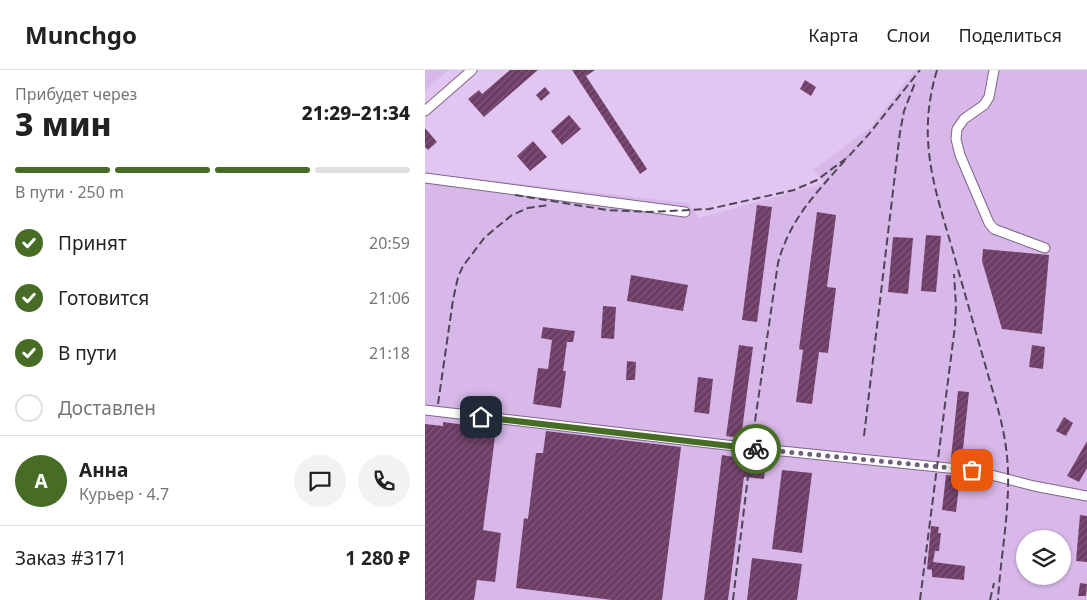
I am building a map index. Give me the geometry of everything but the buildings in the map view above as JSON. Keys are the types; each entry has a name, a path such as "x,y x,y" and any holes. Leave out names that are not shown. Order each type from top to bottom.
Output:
{"street":[{"path":"425,111 472,70"},
{"path":"994,70 989,97 984,105 963,119 957,129 956,140 960,155 989,223 994,229 1045,248"},
{"path":"425,178 685,212"},
{"path":"425,410 752,448 958,468 1087,496"}],"shaded area":[{"path":"425,70 448,70 425,91"},
{"path":"915,70 1087,70 1087,600 425,600 425,173 688,203 699,218 826,183 813,170 871,127"}],"railway":[{"path":"515,195 607,210 650,212 709,209 794,190 817,180 848,157 869,134 920,70"},
{"path":"937,70 928,117 930,160 939,202 999,412 1005,441 1008,501 998,600"},
{"path":"864,436 900,132 904,111 915,83"},
{"path":"733,600 753,435 778,263 790,232 806,206 848,157"},
{"path":"438,404 453,300 458,277 463,266 485,237 512,215 528,208 549,205"},
{"path":"920,600 955,326 954,274"},
{"path":"990,600 994,583"}],"way so far":[{"path":"756,449 972,470"}],"route":[{"path":"481,417 756,449"}]}
